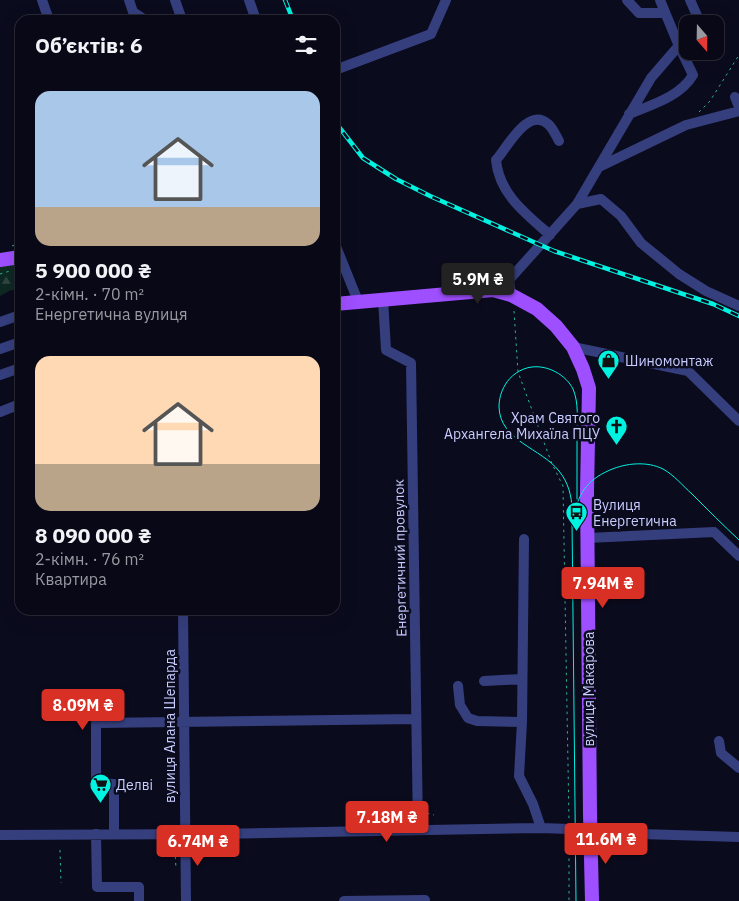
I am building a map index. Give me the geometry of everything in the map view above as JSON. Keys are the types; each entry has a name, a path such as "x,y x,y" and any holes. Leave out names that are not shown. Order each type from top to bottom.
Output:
{"main road":[{"path":"2,260 15,256"},
{"name":"вулиця Макарова","path":"340,304 493,290 536,309 556,326 573,347 583,368 589,388 588,538 592,901"}],"street":[{"path":"42,0 47,15"},
{"path":"129,0 133,12 138,15"},
{"path":"175,0 180,15"},
{"path":"249,0 254,15"},
{"path":"340,68 431,34 446,0"},
{"path":"627,0 639,13 665,13"},
{"path":"512,299 509,280 577,204 651,78 679,46 660,0"},
{"path":"690,0 697,15"},
{"path":"629,114 670,97 688,84 693,75 686,60"},
{"path":"598,168 686,126 739,109 735,97"},
{"path":"550,235 513,202 502,184 496,160 520,129 530,120 547,123 559,141"},
{"path":"577,204 601,199 621,216 641,243 679,274 706,291 739,306"},
{"path":"340,257 358,302"},
{"name":"Енергетичний провулок","path":"383,299 386,350 411,363 418,830"},
{"path":"0,322 15,317"},
{"path":"0,349 15,344"},
{"path":"573,347 688,371 739,421"},
{"path":"0,375 15,370"},
{"path":"0,412 15,406"},
{"path":"588,538 714,532 739,556"},
{"path":"524,538 522,722 519,776 533,804 541,828"},
{"name":"вулиця Алана Шепарда","path":"183,615 186,901"},
{"path":"484,681 522,679"},
{"path":"458,686 460,705 468,718 477,721 522,722"},
{"path":"114,834 114,784 96,783 96,723 416,719"},
{"path":"719,741 720,753 739,768"},
{"path":"0,834 541,828 609,833 739,837"},
{"path":"96,834 97,886 139,887 140,901"},
{"path":"344,901 425,901"}],"path":[{"path":"698,113 710,101 739,55"},
{"path":"512,299 518,372 552,464 563,486 569,901"},
{"path":"60,850 61,883"}],"green space":[{"path":"15,254 15,289 0,296 0,256"}],"tram line":[{"path":"572,510 569,489 559,471 514,436 501,419 499,404 502,390 516,373 524,369 532,367 550,369 566,379 573,389 577,412 577,499"},
{"path":"576,901 572,520 577,503 584,489 601,474 630,464 657,466 675,477 739,540"}],"railway":[{"path":"285,0 291,15"},
{"path":"340,128 363,158 396,179 430,196 554,251 713,304 739,316"}],"place":[{"name":"Шиномонтаж","path":"609,380"},
{"name":"Храм Святого Архангела Михаїла ПЦУ","path":"616,445"},
{"name":"Вулиця Енергетична","path":"577,532"},
{"name":"Делві","path":"100,804"}]}
